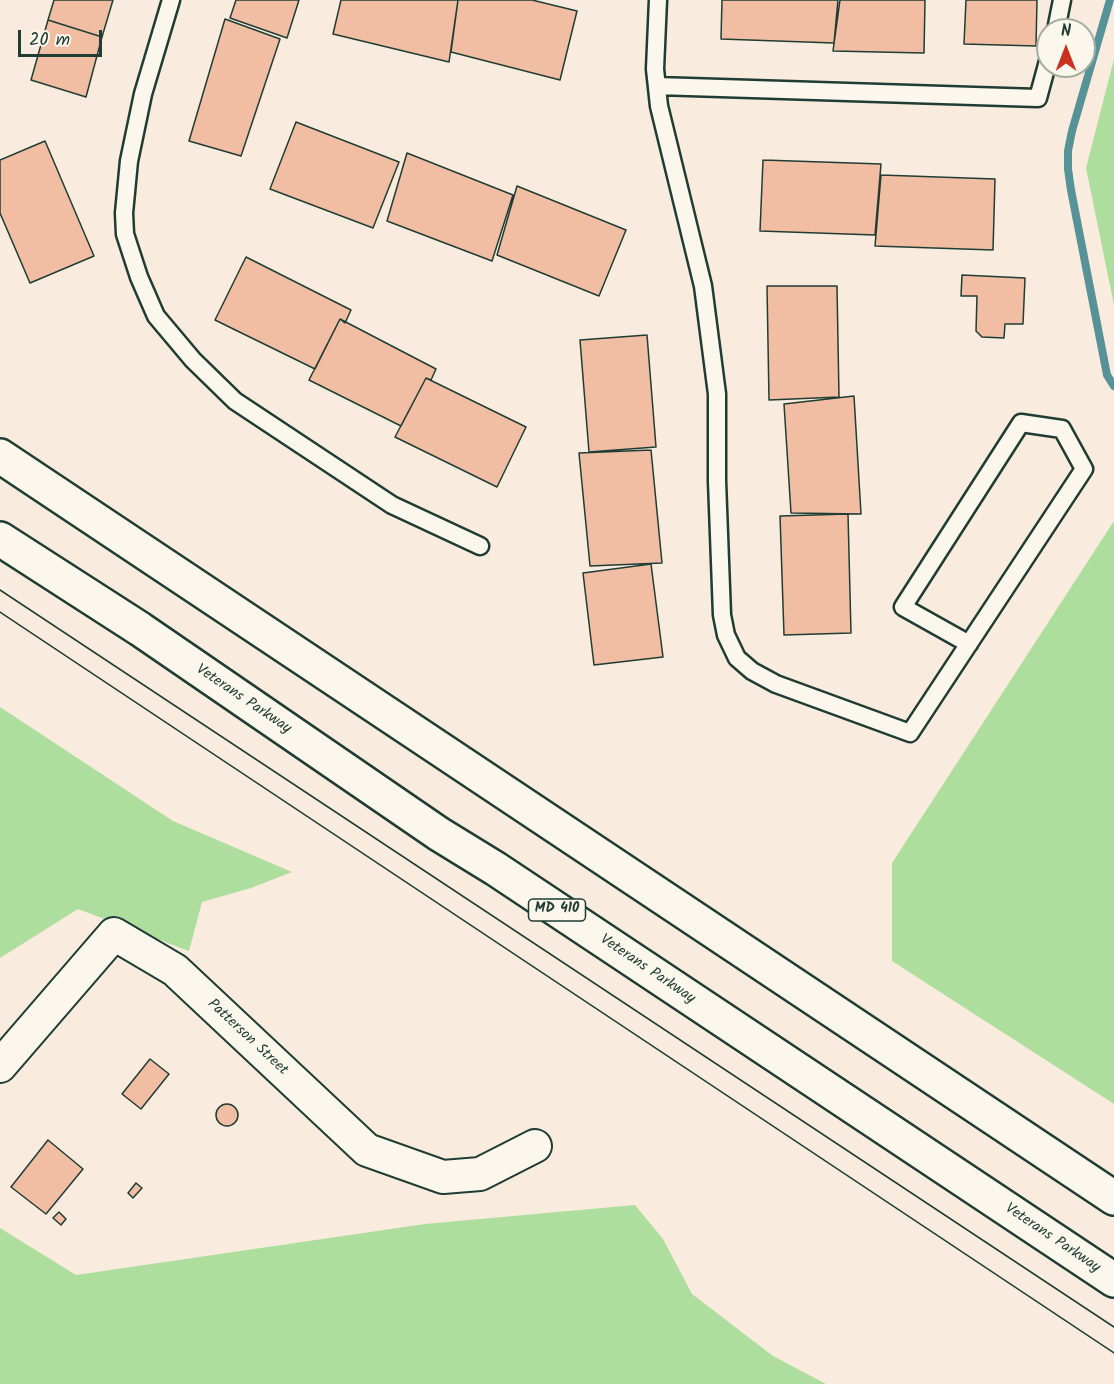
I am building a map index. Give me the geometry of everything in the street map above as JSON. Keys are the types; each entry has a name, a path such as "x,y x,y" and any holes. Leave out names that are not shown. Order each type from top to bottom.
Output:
{"main road":[{"path":"0,456 1114,1198"},
{"name":"Veterans Parkway","path":"0,539 140,629 439,834 496,869 1114,1280"}],"street":[{"name":"Patterson Street","path":"0,1066 114,934 176,970 367,1150 443,1177 480,1174 536,1146"}],"lane":[{"path":"171,0 143,94 129,161 124,213 125,234 139,277 156,316 193,360 235,400 392,506 480,546"},
{"path":"658,0 655,36 659,106 703,285 717,394 717,481 722,615 726,635 737,658 752,671 776,684 910,733 969,644 1084,469 1062,429 1021,423 903,607 969,644"},
{"path":"1058,18 1062,0"},
{"path":"657,86 1038,98 1043,78"}],"green space":[{"path":"1114,59 1114,305 1086,168"},
{"path":"1114,521 1114,1104 892,961 892,863"},
{"path":"0,707 173,821 292,872 251,888 202,902 189,951 78,909 0,958"},
{"path":"635,1205 663,1239 692,1294 773,1356 826,1384 0,1384 0,1228 76,1275 425,1224"}],"building":[{"path":"54,0 113,0 102,37 48,20"},
{"path":"236,0 299,0 287,38 230,18"},
{"path":"341,0 458,0 449,62 333,34"},
{"path":"458,0 532,0 577,11 560,80 451,52"},
{"path":"722,0 838,0 834,43 721,39"},
{"path":"840,0 925,0 924,53 833,51"},
{"path":"966,0 1037,0 1036,46 964,44"},
{"path":"225,19 280,39 241,156 189,141"},
{"path":"48,20 102,37 86,97 31,80"},
{"path":"296,122 399,162 373,228 270,189"},
{"path":"45,141 94,256 30,283 0,213 0,160"},
{"path":"407,153 513,195 492,261 387,221"},
{"path":"763,160 881,164 875,235 760,231"},
{"path":"881,175 995,179 993,250 875,246"},
{"path":"517,186 626,230 599,296 497,255"},
{"path":"246,257 351,310 345,323 340,319 315,369 215,320"},
{"path":"962,275 1025,278 1023,324 1005,324 1004,338 982,337 976,331 977,296 961,296"},
{"path":"767,286 837,286 839,397 769,400"},
{"path":"340,319 436,369 431,380 426,378 401,426 309,380"},
{"path":"647,335 656,447 589,452 580,340"},
{"path":"426,378 526,427 497,487 395,437"},
{"path":"854,396 861,514 791,513 784,404"},
{"path":"651,450 662,563 590,566 579,453"},
{"path":"848,514 851,633 784,635 780,516"},
{"path":"651,564 663,657 594,665 583,573"},
{"path":"150,1059 169,1074 141,1109 122,1094"},
{"path":"227,1104 237,1111 238,1115 231,1125 227,1126 217,1119 216,1115 223,1105"},
{"path":"48,1140 83,1169 46,1214 11,1187"},
{"path":"136,1183 142,1188 133,1198 128,1193"},
{"path":"59,1212 66,1219 61,1225 53,1218"}],"waterway":[{"path":"1110,0 1072,131 1068,151 1068,169 1107,375 1114,386"}],"tram line":[{"path":"0,590 1114,1327"},
{"path":"0,612 1114,1353"}]}
